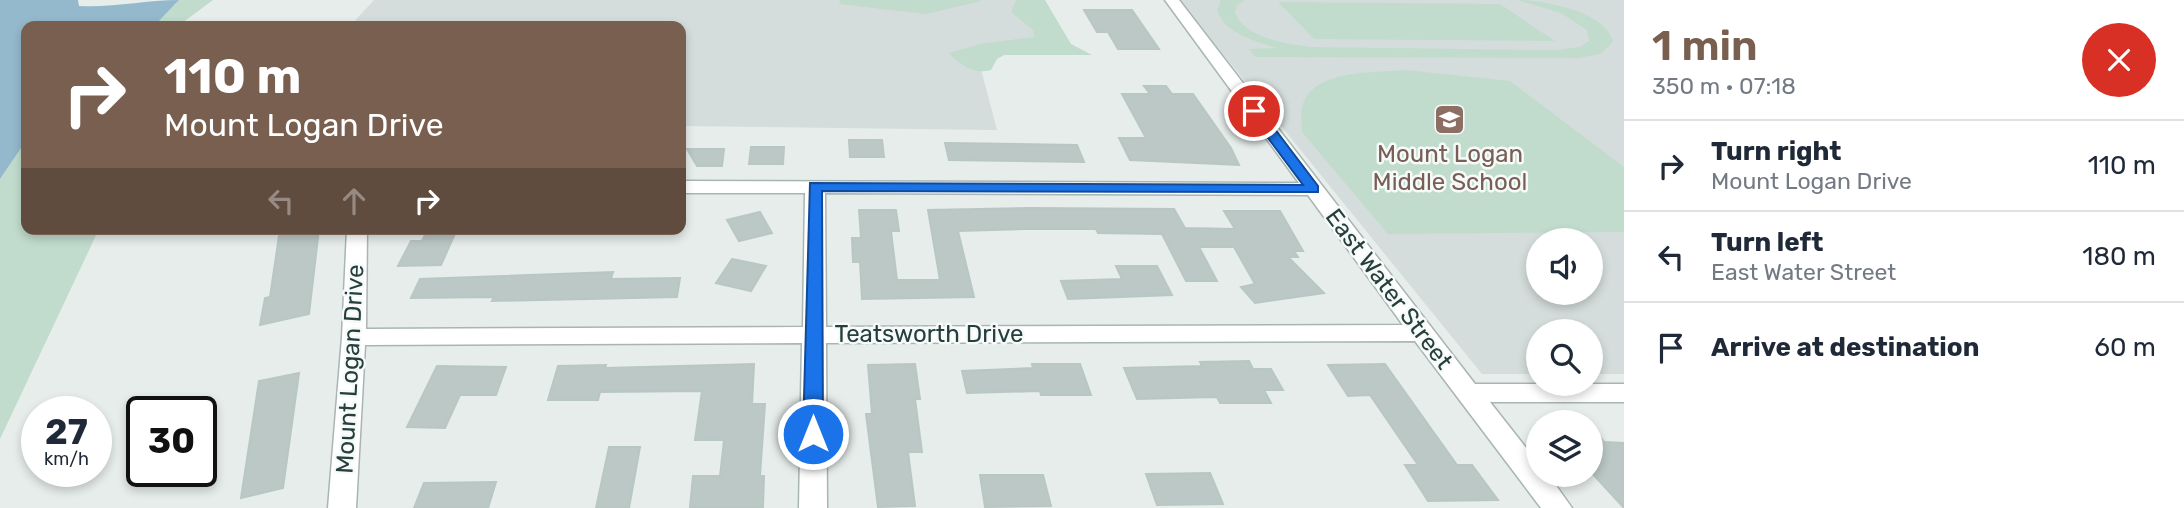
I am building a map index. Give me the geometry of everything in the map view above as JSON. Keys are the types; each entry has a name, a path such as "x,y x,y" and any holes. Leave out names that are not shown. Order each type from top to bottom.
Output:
{"street":[{"name":"East Water Street","path":"1172,0 1421,333 1558,508"},
{"path":"813,508 815,186"},
{"path":"686,187 1313,189"},
{"name":"Mount Logan Drive","path":"342,508 354,337 357,235"},
{"name":"Teatsworth Drive","path":"354,337 1421,333"},
{"path":"1469,393 1624,393"}],"shaded area":[{"path":"374,0 1039,0 1062,48 976,50 997,130 686,126 686,21 355,21"},
{"name":"Mount Logan Middle School","path":"1179,0 1624,0 1624,374 1603,374 1603,319 1526,319 1526,374 1482,374"}],"green space":[{"path":"179,0 213,0 185,21 159,21"},
{"path":"840,0 981,1 926,14 839,4"},
{"path":"1016,0 1045,0 1071,44 1092,55 1004,55 997,59 991,70 979,71 963,65 949,53 980,44 1034,37 1033,30 1011,12"},
{"path":"1221,0 1245,0 1237,5 1235,12 1247,28 1257,34 1311,47 1554,50 1580,47 1589,41 1587,30 1561,13 1517,0 1557,5 1586,15 1608,31 1613,42 1600,54 1579,58 1256,57 1249,49 1276,48 1241,35 1226,25 1217,10"},
{"path":"1278,2 1500,4 1555,41 1314,39"},
{"path":"1405,70 1510,81 1624,167 1624,232 1603,232 1603,228 1526,228 1526,233 1388,234 1302,132 1303,104 1310,93 1320,84 1333,79 1363,73"},
{"path":"21,148 21,235 96,235 0,439 0,179"}],"water":[{"path":"0,0 78,0 79,6 92,6 179,0 159,21 21,21 21,148 0,179"}],"building":[{"path":"1084,10 1132,10 1159,49 1118,49 1108,32 1097,32"},
{"path":"1144,86 1166,86 1172,94 1193,94 1231,148 1239,165 1130,160 1119,138 1146,138 1122,94 1150,94"},
{"path":"849,140 882,140 884,157 850,157"},
{"path":"945,143 1077,145 1084,162 949,160"},
{"path":"751,147 784,147 783,164 749,164"},
{"path":"687,149 724,149 722,166 697,166"},
{"path":"1174,209 1185,228 1235,229 1224,211 1280,211 1303,251 1294,251 1298,257 1288,257 1324,293 1255,303 1241,287 1255,284 1234,247 1199,247 1217,281 1186,281 1162,234 1098,233 1096,229 1023,229 958,231 974,297 862,299 860,262 853,262 852,238 861,238 859,210 896,210 899,231 891,231 897,280 940,280 928,210"},
{"path":"760,212 772,233 739,241 727,220"},
{"path":"279,235 318,235 309,314 260,325 265,298 270,297"},
{"path":"425,235 454,235 441,265 398,266 411,241 422,241"},
{"path":"732,259 766,266 751,291 716,283"},
{"path":"1116,266 1157,266 1172,295 1068,299 1061,281 1122,279"},
{"path":"613,272 611,279 680,278 677,297 492,301 494,297 411,298 420,279"},
{"path":"1249,361 1253,369 1271,369 1283,390 1264,390 1271,403 1220,403 1217,397 1137,399 1124,368 1202,366 1200,362"},
{"path":"754,364 752,404 765,404 760,476 764,476 763,507 690,507 693,476 720,476 724,440 695,440 702,391 600,392 598,400 548,400 558,366 606,365 605,368"},
{"path":"915,364 920,399 915,399 922,452 908,452 915,506 878,507 866,414 872,414 868,365"},
{"path":"1032,364 1080,364 1091,395 1041,395 1040,391 967,393 962,371 1033,368"},
{"path":"1385,364 1457,465 1472,465 1498,500 1428,501 1405,465 1418,465 1370,395 1348,396 1328,365"},
{"path":"437,366 506,367 496,395 460,395 445,428 407,427"},
{"path":"299,373 283,488 241,498 259,381"},
{"path":"1603,441 1624,443 1624,508 1603,485"},
{"path":"609,447 640,447 629,508 596,508"},
{"path":"1210,473 1223,504 1157,505 1146,474"},
{"path":"980,475 1043,475 1051,506 985,507"},
{"path":"496,482 488,508 414,508 424,483"}],"place":[{"name":"Mount Logan Middle School","path":"1450,120"}],"route":[{"path":"813,434 815,186 1313,189 1254,111"}]}
